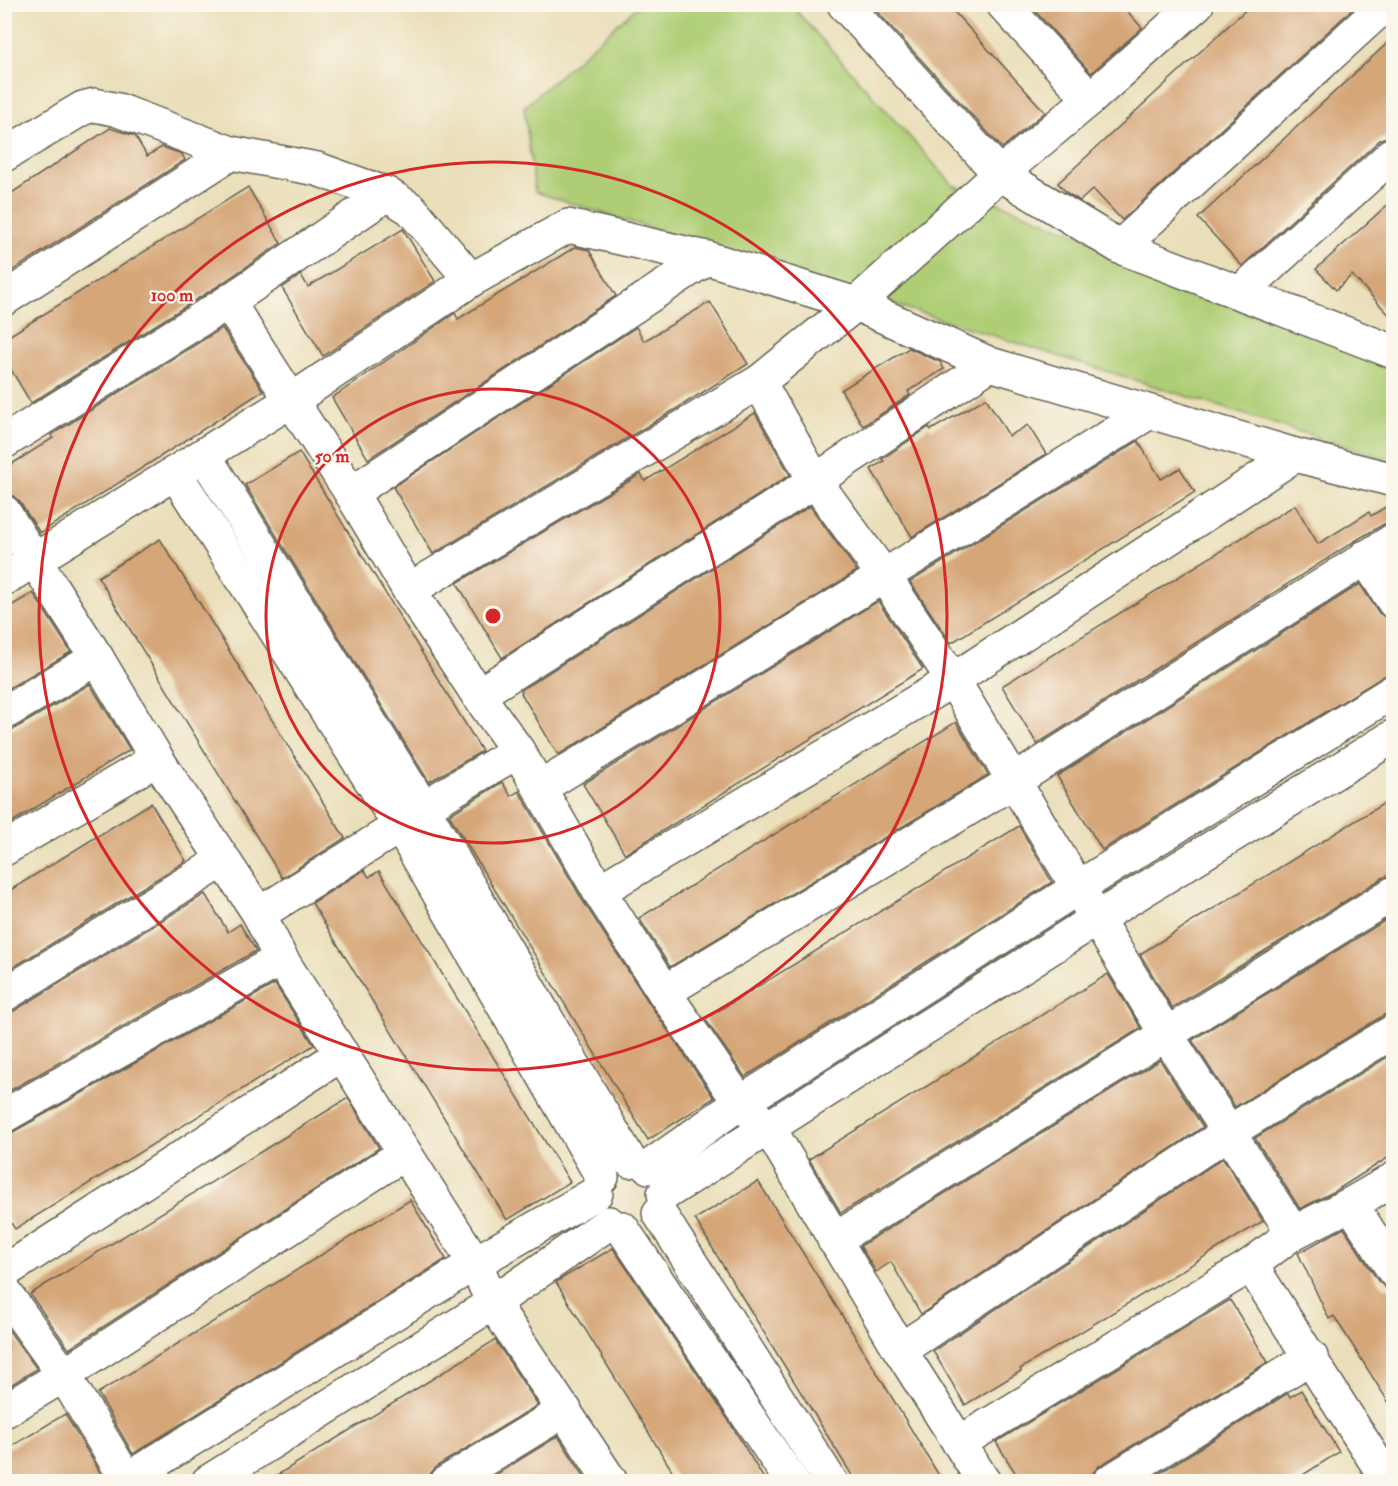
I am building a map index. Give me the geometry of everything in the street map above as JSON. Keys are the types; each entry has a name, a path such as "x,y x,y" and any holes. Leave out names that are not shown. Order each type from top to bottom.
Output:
{"street":[{"path":"844,4 1000,174 1120,247 1240,293 1386,339"},
{"path":"1003,4 1090,99"},
{"path":"1120,247 1386,4"},
{"path":"409,590 759,382 856,304 1000,174 1090,99 1187,8"},
{"path":"4,155 83,108 94,105 118,110 231,153 317,169 387,194 411,209 471,280"},
{"path":"4,298 231,153"},
{"path":"1240,293 1394,153"},
{"path":"4,442 228,302 387,194"},
{"path":"4,579 292,400 471,280 568,226 707,258 856,304 990,364 1295,455 1394,480"},
{"path":"351,493 707,258"},
{"path":"228,302 351,493 409,590 518,751 599,891 664,992 740,1103 770,1128 900,1350 984,1481"},
{"path":"478,695 815,481 990,364"},
{"path":"759,382 815,481 884,576 953,680 1166,1034 1293,1233"},
{"path":"540,788 1149,412"},
{"path":"204,455 411,817 599,1185 599,1209 616,1225 792,1482"},
{"path":"599,891 953,680 1295,455"},
{"path":"175,473 411,817 650,1184 831,1482"},
{"path":"4,512 97,658 157,759 259,914 281,959 475,1263 494,1303 610,1482"},
{"path":"664,992 1014,781 1394,540"},
{"path":"1365,557 1394,602"},
{"path":"4,713 97,658"},
{"path":"208,1482 616,1225 643,1227 650,1184 740,1103 1079,887 1394,691"},
{"path":"650,1184 770,1128 1096,919 1394,736"},
{"path":"259,914 518,751"},
{"path":"4,849 157,759"},
{"path":"4,995 224,860"},
{"path":"834,1240 1394,892"},
{"path":"4,1116 281,959"},
{"path":"900,1350 1229,1132 1394,1031"},
{"path":"4,1272 342,1054"},
{"path":"4,1411 64,1375 405,1153"},
{"path":"4,1292 64,1375 126,1481 599,1185 614,1166 650,1184"},
{"path":"959,1443 1251,1265 1293,1233 1394,1179"},
{"path":"1351,1204 1394,1271"},
{"path":"1251,1265 1311,1356 1379,1471"},
{"path":"1109,1482 1311,1356"},
{"path":"447,1482 565,1410"}],"green space":[{"path":"639,5 791,5 953,185 1393,359 1393,461 535,192 524,107"}],"building":[{"path":"870,4 947,4 1045,112 1002,148"},
{"path":"1029,4 1121,4 1142,28 1091,73"},
{"path":"1252,4 1358,4 1122,220 1093,189 1080,201 1067,193 1058,183"},
{"path":"1394,37 1394,135 1381,139 1242,266 1198,218"},
{"path":"110,128 135,136 147,156 162,147 182,154 185,160 4,276 4,198"},
{"path":"248,187 281,243 218,286 31,403 4,358 4,339"},
{"path":"1394,199 1394,320 1352,275 1336,290 1316,269"},
{"path":"403,229 435,281 323,356 282,288 301,275 308,287"},
{"path":"575,247 589,250 616,296 368,459 332,398 455,313 458,319"},
{"path":"710,302 748,364 433,554 393,487 636,327 644,341"},
{"path":"222,328 263,391 40,533 19,501 4,493 4,469 53,438 51,435"},
{"path":"909,348 940,362 944,369 908,391 910,395 863,426 841,390"},
{"path":"986,398 1009,436 1028,425 1046,454 912,537 871,469 929,427 931,430"},
{"path":"755,413 790,475 502,658 457,583 641,474 645,481"},
{"path":"1138,441 1161,479 1180,468 1195,492 951,643 910,582"},
{"path":"299,452 482,751 429,782 245,485"},
{"path":"1394,502 1394,521 1384,524 1355,541 1037,744 1002,686 1295,505 1318,544 1369,512 1371,516"},
{"path":"810,506 857,571 558,755 521,690"},
{"path":"160,539 345,838 282,878 98,577"},
{"path":"1360,584 1379,613 1394,623 1394,670 1102,850 1057,776"},
{"path":"33,593 71,652 4,691 4,610"},
{"path":"878,601 923,669 625,854 583,784"},
{"path":"90,684 130,750 4,827 4,732 14,729"},
{"path":"956,722 988,775 670,967 639,918"},
{"path":"502,782 511,796 519,791 583,901 714,1098 648,1140 449,815"},
{"path":"1394,797 1394,874 1384,877 1172,1008 1140,954"},
{"path":"151,803 186,861 4,973 4,894"},
{"path":"1019,826 1052,882 745,1077 705,1019"},
{"path":"364,870 369,877 379,871 570,1182 507,1220 312,903"},
{"path":"205,894 228,932 240,924 256,951 4,1094 4,1014 14,1011"},
{"path":"1394,915 1394,1012 1384,1015 1235,1107 1192,1040"},
{"path":"1108,974 1141,1028 841,1213 809,1159"},
{"path":"275,984 314,1045 15,1229 4,1212 4,1135"},
{"path":"1394,1053 1394,1154 1335,1191 1300,1209 1255,1138"},
{"path":"1160,1060 1203,1127 921,1314 891,1262 876,1272 860,1246"},
{"path":"348,1098 379,1148 69,1349 30,1294"},
{"path":"1223,1158 1263,1221 965,1405 933,1351"},
{"path":"758,1181 943,1482 856,1482 731,1279 695,1219"},
{"path":"410,1200 446,1259 133,1454 98,1393"},
{"path":"1344,1228 1378,1281 1394,1290 1394,1411 1334,1316 1329,1319 1298,1253"},
{"path":"613,1248 729,1421 766,1482 679,1482 556,1282"},
{"path":"1230,1300 1268,1362 1099,1466 1090,1482 1021,1482 996,1442"},
{"path":"4,1324 37,1369 4,1389"},
{"path":"495,1340 538,1405 437,1466 428,1482 266,1482"},
{"path":"1301,1390 1339,1452 1292,1482 1145,1482 1288,1393 1290,1397"},
{"path":"65,1414 103,1477 95,1482 4,1482 4,1451"},
{"path":"558,1436 588,1482 484,1482"}]}
